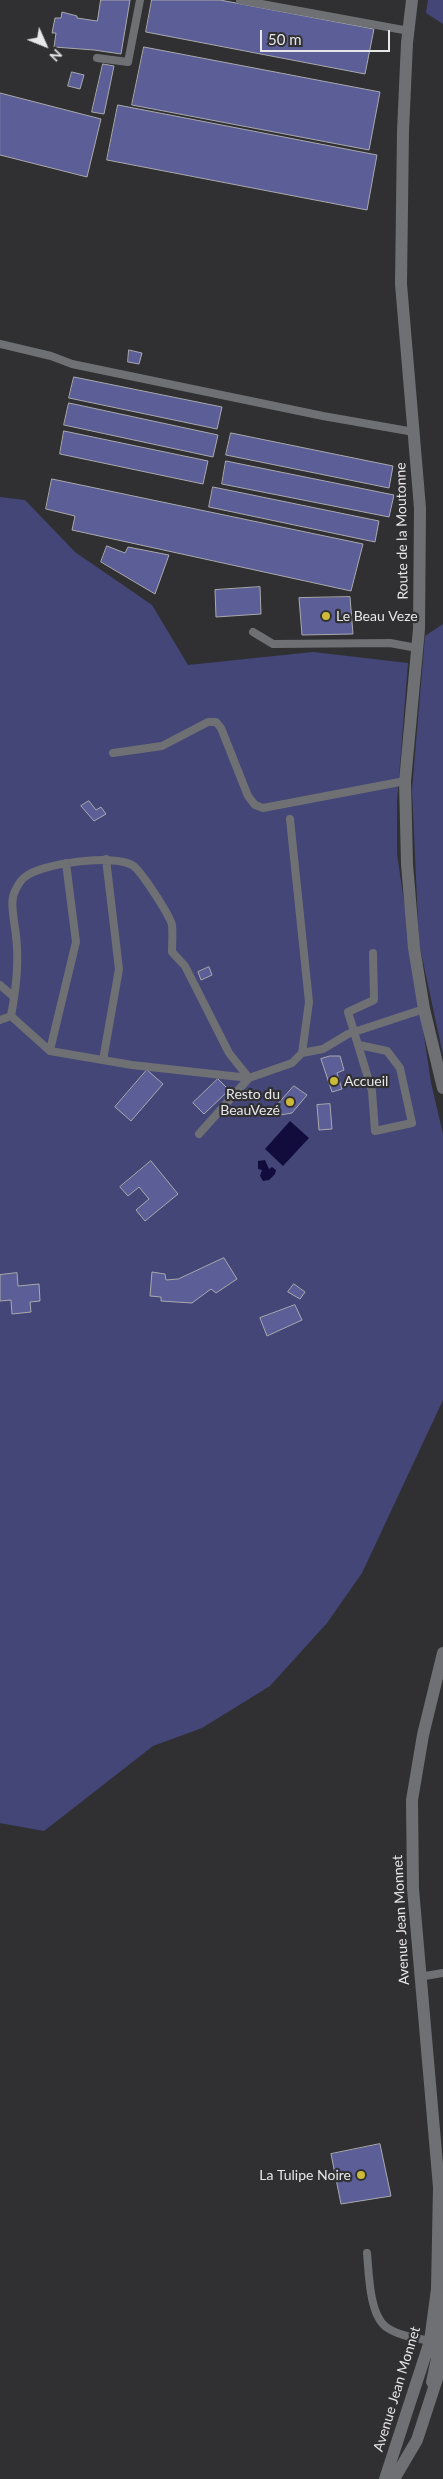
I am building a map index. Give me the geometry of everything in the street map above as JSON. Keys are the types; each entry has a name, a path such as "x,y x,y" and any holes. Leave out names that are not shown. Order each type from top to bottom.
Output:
{"main road":[{"name":"Route de la Moutonne","path":"412,0 403,131 401,284 420,508 417,648 405,781 407,864 414,948 424,1009 443,1088"},
{"name":"Avenue Jean Monnet","path":"385,2479 434,2346 437,2289 438,2187 413,1888 412,1800 423,1735 443,1653"},
{"name":"Avenue Jean Monnet","path":"438,2187 443,2205"},
{"path":"434,2346 443,2364"},
{"name":"Avenue Jean Monnet","path":"394,2479 416,2440 443,2364"}],"lane":[{"path":"97,58 128,62 140,0"},
{"path":"240,0 409,31"},
{"path":"0,344 50,356 72,364 323,416 414,432"},
{"path":"253,632 273,644 390,643 417,648"},
{"path":"113,753 162,746 208,722 216,722 248,796 255,805 263,808 405,781"},
{"path":"290,819 309,1002 302,1053"},
{"path":"11,1016 18,946 12,904 15,890 26,876 66,863 106,859 133,865 146,880 172,924 172,952 185,966 229,1053 249,1078"},
{"path":"104,1060 119,969 106,859"},
{"path":"50,1050 76,942 66,863"},
{"path":"359,1045 387,1051 400,1068 412,1123 375,1131 372,1091 348,1012 374,1000 373,953"},
{"path":"0,985 14,997"},
{"path":"11,1016 50,1050 104,1060 249,1078 292,1063 302,1053 323,1049 353,1032 424,1009"},
{"path":"0,1020 11,1016"},
{"path":"199,1134 249,1078"},
{"path":"419,1977 443,1972"},
{"path":"367,2253 373,2304 385,2326 434,2346 435,2358 430,2382 434,2392"}],"shaded area":[{"path":"428,0 443,0 443,24 426,13"},
{"path":"0,497 25,500 75,552 152,605 188,665 313,652 408,663 397,802 397,854 431,1083 443,1134 443,1400 362,1573 327,1623 270,1686 202,1728 153,1746 44,1831 0,1823"},
{"path":"443,624 443,1055 419,943 412,790 425,636"},
{"path":"290,1121 309,1138 283,1166 265,1149"},
{"path":"265,1160 269,1169 272,1167 276,1170 269,1180 263,1181 260,1176 262,1170 258,1169 258,1161"}],"building":[{"path":"101,0 130,0 121,54 54,47 56,33 52,33 55,18 61,18 62,12 77,16 77,18 97,21"},
{"path":"152,0 220,0 374,29 365,74 146,32"},
{"path":"144,47 380,92 369,150 132,105"},
{"path":"103,64 114,66 104,114 92,112"},
{"path":"72,72 84,75 80,89 68,86"},
{"path":"0,93 101,119 87,177 0,155"},
{"path":"118,105 377,155 367,210 107,160"},
{"path":"129,350 142,353 139,364 128,362"},
{"path":"74,377 222,407 217,429 69,398"},
{"path":"69,403 218,435 213,457 64,425"},
{"path":"64,431 208,461 203,484 60,454"},
{"path":"231,433 393,466 389,488 226,455"},
{"path":"226,461 394,495 389,517 222,484"},
{"path":"52,479 363,544 351,591 72,530 75,516 46,509"},
{"path":"213,487 379,521 375,542 209,507"},
{"path":"107,546 125,553 128,547 169,555 155,594 101,562"},
{"path":"260,587 261,614 216,617 215,590"},
{"name":"Le Beau Veze","path":"350,597 353,634 302,635 299,598"},
{"path":"89,801 96,810 101,807 106,814 94,821 81,806"},
{"path":"209,967 212,975 201,980 198,972"},
{"name":"Accueil","path":"330,1056 340,1056 344,1070 337,1073 342,1089 332,1092 321,1059"},
{"path":"147,1070 163,1084 131,1121 115,1107"},
{"path":"218,1079 229,1090 204,1114 193,1103"},
{"name":"Resto du BeauVezé","path":"294,1086 307,1095 292,1113 280,1115 273,1110"},
{"path":"330,1104 332,1129 319,1130 317,1105"},
{"path":"151,1161 178,1194 145,1221 136,1210 149,1199 139,1187 128,1196 120,1187"},
{"path":"224,1258 237,1279 216,1293 211,1289 192,1303 161,1301 161,1297 150,1296 152,1272 165,1274 166,1280 178,1279"},
{"path":"17,1273 18,1286 39,1284 40,1301 30,1302 31,1312 12,1314 11,1300 0,1301 0,1275"},
{"path":"294,1284 305,1292 300,1299 288,1292"},
{"path":"295,1305 302,1320 267,1336 260,1318"},
{"name":"La Tulipe Noire","path":"380,2144 391,2196 341,2204 331,2154"}],"place":[{"name":"Le Beau Veze","path":"326,616"},
{"name":"Accueil","path":"334,1081"},
{"name":"Resto du BeauVezé","path":"290,1102"},
{"name":"La Tulipe Noire","path":"361,2175"}]}
